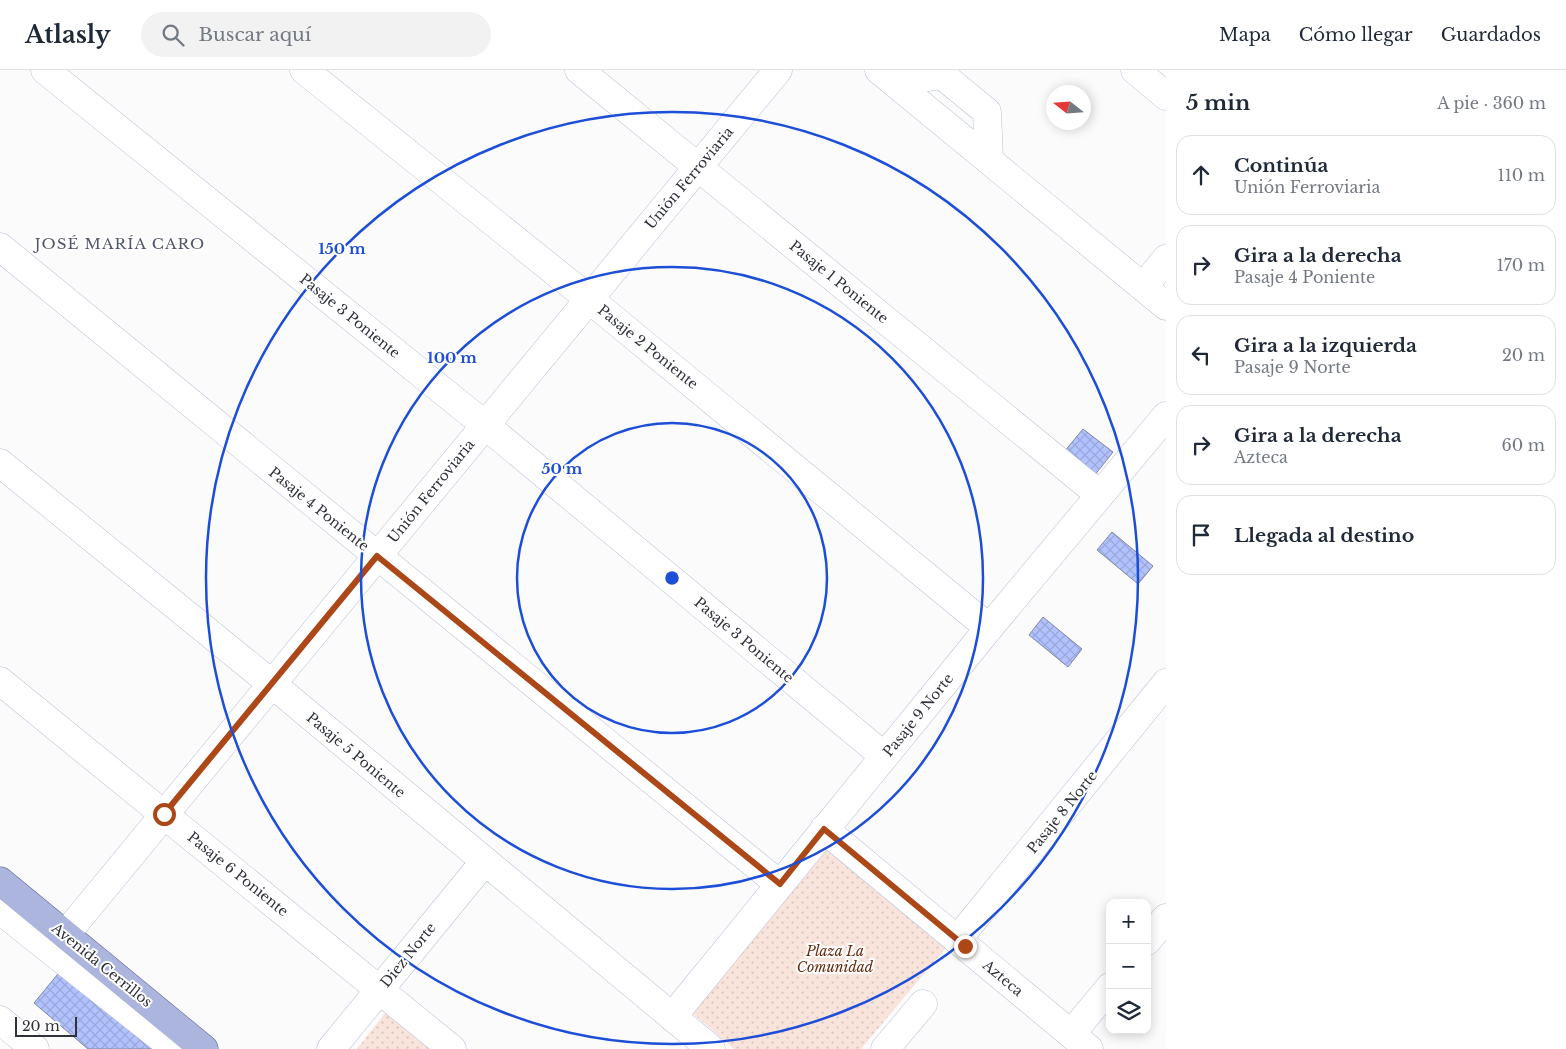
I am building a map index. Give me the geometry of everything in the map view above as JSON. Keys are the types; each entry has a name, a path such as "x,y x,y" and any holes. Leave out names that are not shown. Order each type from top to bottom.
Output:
{"main road":[{"name":"Avenida Cerrillos","path":"0,881 204,1049"}],"street":[{"name":"Pasaje 3 Poniente","path":"45,70 485,425 884,756"},
{"name":"Pasaje 2 Poniente","path":"304,70 589,299 989,628"},
{"name":"Pasaje 1 Poniente","path":"579,70 1100,495"},
{"name":"Unión Ferroviaria","path":"65,934 778,70"},
{"path":"1135,70 1166,96"},
{"path":"886,76 942,75 987,112 989,160"},
{"path":"886,76 1166,306"},
{"name":"Pasaje 4 Poniente","path":"0,247 780,884"},
{"path":"1143,288 1166,260"},
{"name":"Pasaje 9 Norte","path":"672,1016 989,628 1166,416"},
{"name":"Pasaje 5 Poniente","path":"0,463 272,684 711,1049"},
{"name":"Pasaje 6 Poniente","path":"0,680 452,1049"},
{"name":"Pasaje 8 Norte","path":"957,940 1166,683"},
{"name":"Azteca","path":"824,829 1080,1041"},
{"name":"Diez Norte","path":"331,1049 485,861"},
{"path":"0,910 175,1049"},
{"path":"1151,936 1166,918"},
{"path":"1080,1041 1109,989"},
{"path":"885,1049 923,1004"},
{"path":"0,1020 35,1049"}],"green space":[{"name":"Plaza La Comunidad","path":"831,844 949,944 861,1049 734,1049 691,1012"},
{"path":"386,1012 430,1049 357,1049"}],"building":[{"path":"1083,429 1113,452 1094,476 1064,452"},
{"path":"1112,532 1153,566 1138,584 1097,550"},
{"path":"1043,617 1082,649 1068,667 1029,635"},
{"path":"62,969 157,1049 88,1049 34,1003"}],"district":[{"name":"JOSÉ MARÍA CARO","path":"120,244"}],"route":[{"path":"164,814 377,556 780,884 824,829 965,946"}]}
